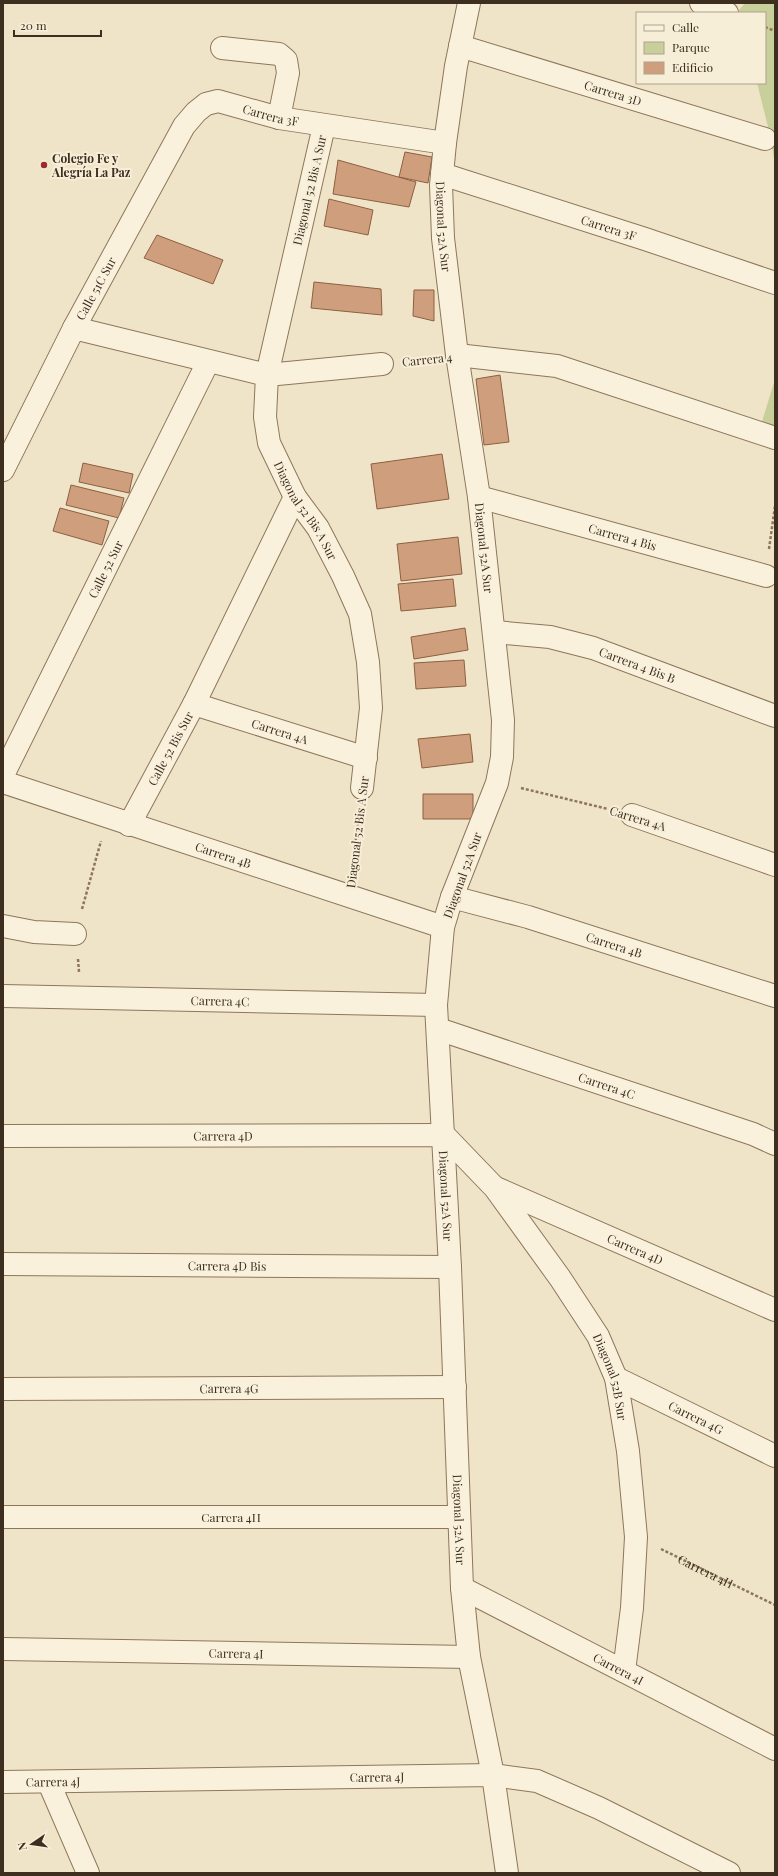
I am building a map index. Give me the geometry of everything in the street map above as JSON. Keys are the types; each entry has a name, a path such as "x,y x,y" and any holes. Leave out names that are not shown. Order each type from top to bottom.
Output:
{"street":[{"name":"Diagonal 52A Sur","path":"469,3 460,46 445,143 442,174 443,238 457,355 479,497 495,632 503,720 502,757 497,783 452,897 443,928 436,1005 450,1267 462,1588 469,1657 493,1776 507,1873"},
{"path":"701,3 724,12"},
{"name":"Carrera 3D","path":"460,46 765,139"},
{"path":"222,48 279,54 286,60 288,73 279,118"},
{"name":"Carrera 3F","path":"196,112 206,104 218,101 279,118 324,126 445,143"},
{"name":"Calle 51C Sur","path":"3,470 74,328 184,126 196,112"},
{"name":"Diagonal 52 Bis A Sur","path":"324,126 267,375 265,417 269,443 295,497 318,528 343,576 360,614 368,662 371,708 362,788"},
{"name":"Carrera 3F","path":"442,174 775,282"},
{"path":"74,328 208,362 267,375 382,364"},
{"name":"Carrera 4","path":"457,355 557,366 775,438"},
{"name":"Calle 52 Sur","path":"3,775 208,362"},
{"name":"Calle 52 Bis Sur","path":"129,825 194,704 295,497"},
{"name":"Carrera 4 Bis","path":"479,497 766,576"},
{"name":"Carrera 4 Bis B","path":"495,632 550,637 593,648 775,716"},
{"name":"Carrera 4A","path":"194,704 366,758"},
{"name":"Carrera 4B","path":"3,782 443,928"},
{"name":"Carrera 4A","path":"632,815 775,865"},
{"name":"Carrera 4B","path":"452,897 528,917 775,996"},
{"path":"3,926 34,932 75,934"},
{"name":"Carrera 4C","path":"3,996 436,1005"},
{"name":"Carrera 4C","path":"438,1029 753,1134 775,1144"},
{"name":"Carrera 4D","path":"3,1136 444,1135"},
{"name":"Diagonal 52B Sur","path":"444,1135 495,1188 560,1278 598,1336 616,1378 628,1451 636,1537 632,1608 624,1671"},
{"name":"Carrera 4D","path":"495,1188 775,1310"},
{"name":"Carrera 4D Bis","path":"3,1264 450,1267"},
{"name":"Carrera 4G","path":"616,1378 775,1456"},
{"name":"Carrera 4G","path":"3,1389 455,1387"},
{"name":"Carrera 4H","path":"3,1517 459,1517"},
{"name":"Carrera 4I","path":"462,1588 775,1749"},
{"name":"Carrera 4I","path":"3,1649 469,1657"},
{"name":"Carrera 4J","path":"3,1782 49,1783 493,1776 537,1781 599,1808 728,1873"},
{"path":"49,1783 88,1873"}],"path":[{"name":"Carrera 4","path":"382,364 457,355"},
{"path":"766,576 775,506"},
{"name":"Carrera 4A","path":"497,783 632,815"},
{"name":"Diagonal 52 Bis A Sur","path":"348,896 362,788"},
{"path":"83,998 75,934 100,842 129,825"},
{"name":"Carrera 4H","path":"636,1537 775,1605"}],"green space":[{"path":"745,3 775,3 775,164 770,135 757,84 766,84 766,12 740,12 739,10"},
{"path":"775,379 775,434 760,428"}],"building":[{"path":"405,152 432,157 428,183 399,177"},
{"path":"338,160 416,182 409,207 333,194"},
{"path":"329,199 373,210 368,235 324,226"},
{"path":"157,235 223,260 213,284 144,258"},
{"path":"314,282 381,289 382,315 311,308"},
{"path":"414,290 434,290 434,321 413,316"},
{"path":"500,375 509,442 484,445 476,379"},
{"path":"442,454 449,499 377,509 371,464"},
{"path":"83,463 133,474 129,493 79,482"},
{"path":"71,485 124,498 119,518 66,505"},
{"path":"60,508 109,521 102,545 53,531"},
{"path":"458,537 462,574 401,581 397,544"},
{"path":"453,579 456,606 401,611 398,584"},
{"path":"465,628 468,650 414,659 411,637"},
{"path":"464,660 466,686 416,689 414,663"},
{"path":"470,734 473,762 422,768 418,739"},
{"path":"423,794 473,794 473,819 423,819"}],"place":[{"name":"Colegio Fe y Alegría La Paz","path":"44,165"}]}
